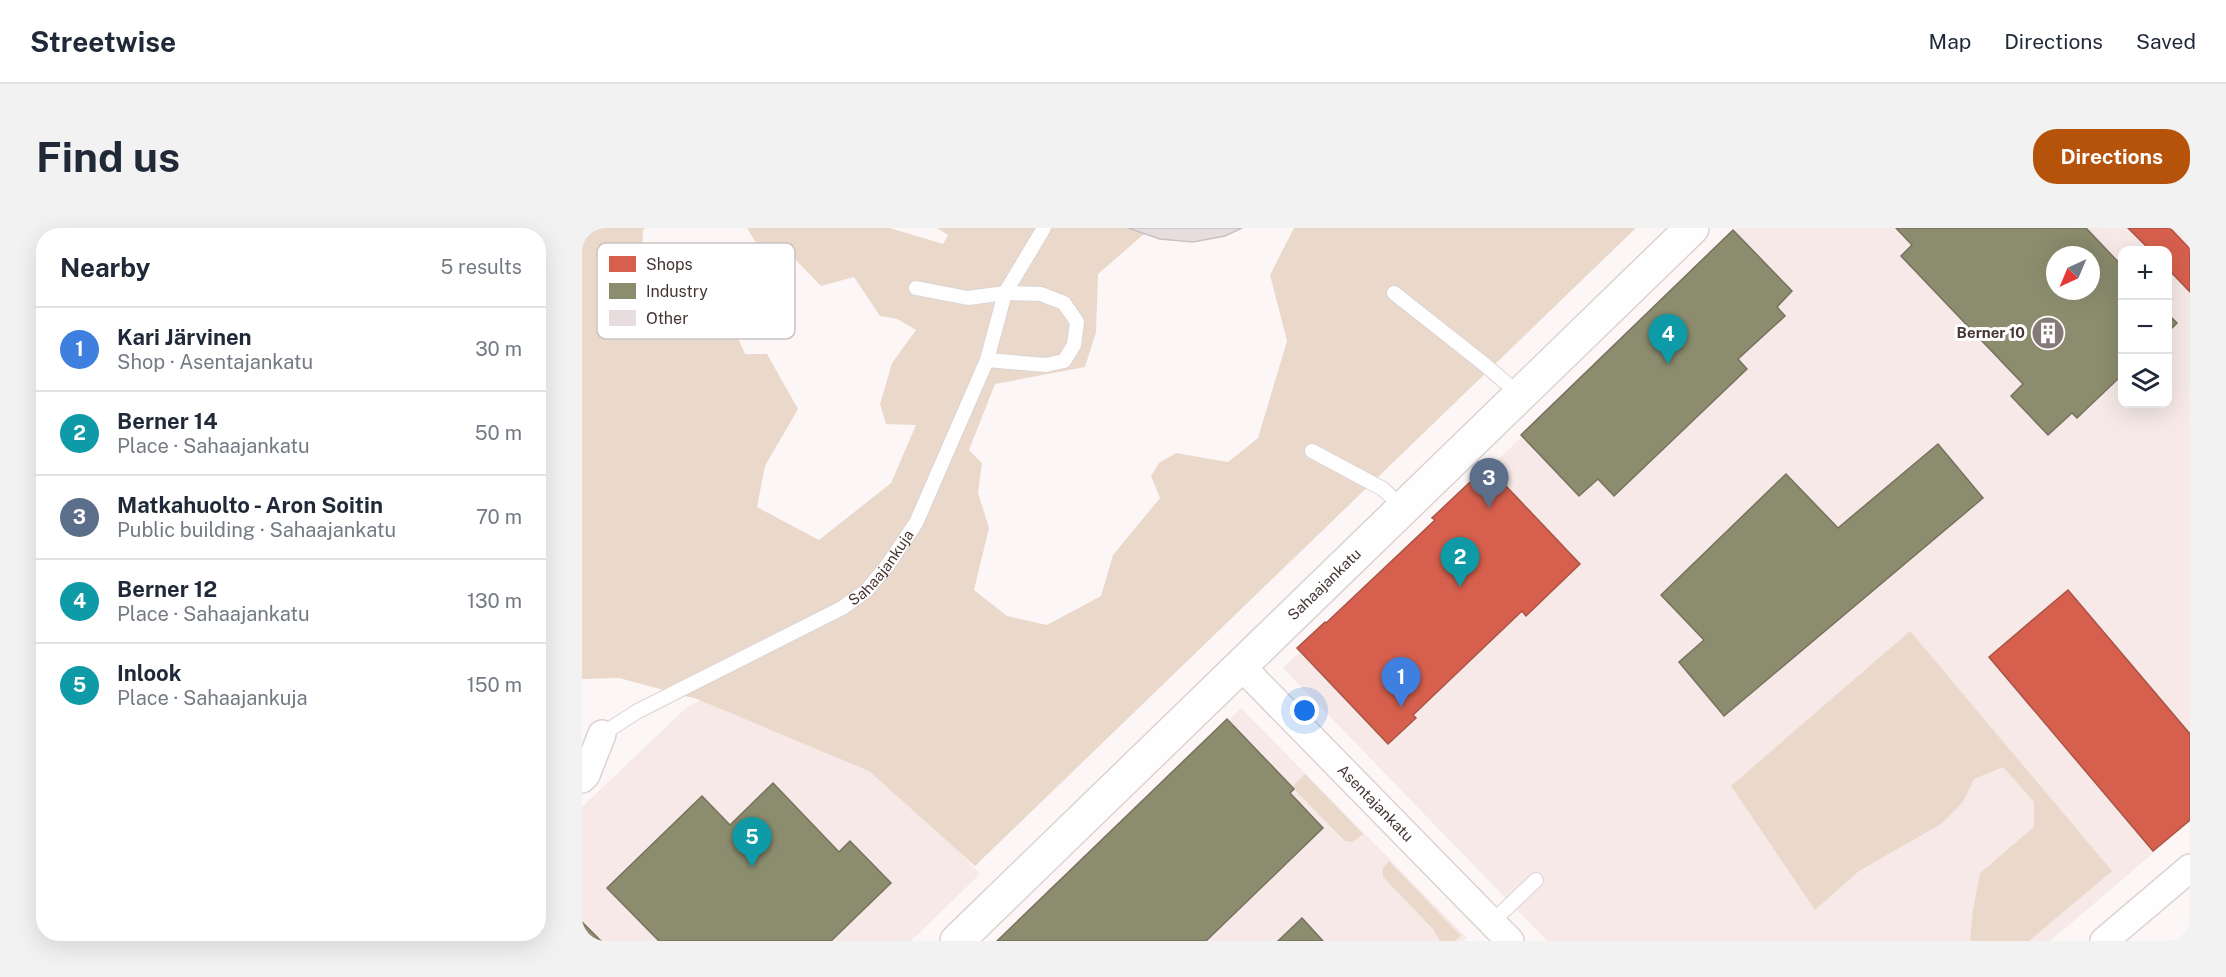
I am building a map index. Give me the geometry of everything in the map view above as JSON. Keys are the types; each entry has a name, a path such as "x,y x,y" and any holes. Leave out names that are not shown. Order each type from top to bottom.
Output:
{"main road":[{"name":"Sahaajankatu","path":"957,941 1692,228"}],"street":[{"name":"Asentajankatu","path":"1241,666 1505,936"},
{"name":"Sahaajankuja","path":"582,779 586,775 602,734"},
{"path":"2104,941 2190,868"}],"lane":[{"name":"Sahaajankuja","path":"602,734 638,711 842,608 866,591 887,566 916,524 987,360 1005,293 1044,228"},
{"path":"916,288 968,298 1005,293 1041,294 1064,303 1077,322 1074,345 1064,361 1046,364 987,360"},
{"path":"1394,293 1520,395"},
{"path":"1312,450 1383,489 1403,508"},
{"path":"1505,936 1536,879"}],"shaded area":[{"path":"582,228 645,228 642,243 597,243 597,339 738,339 745,354 767,354 798,409 765,466 757,507 819,540 891,483 916,425 886,424 880,404 892,363 916,330 897,319 880,316 854,277 821,286 795,259 795,243 756,243 747,228 890,228 943,244 948,235 937,228 1151,228 1098,274 1096,332 1085,367 995,384 969,450 982,463 978,493 989,528 974,590 1007,616 1047,625 1101,596 1113,555 1160,498 1151,476 1159,463 1176,453 1228,462 1258,438 1287,341 1270,275 1294,228 1636,228 975,866 869,771 697,699 619,678 582,679"},
{"path":"1737,228 2190,228 2190,822 2050,941 1547,941 1283,668"},
{"path":"1910,631 2112,871 2029,941 1970,941 1980,873 2034,827 2034,802 2003,767 1974,779 1963,802 1941,824 1859,871 1815,910 1731,786"},
{"path":"739,681 869,756 980,874 911,941 582,941 582,807 687,707"},
{"path":"1241,708 1467,938 1464,941 1002,941"},
{"path":"1305,774 1363,834 1352,842 1345,841 1292,787"},
{"path":"1389,861 1461,936 1455,941 1440,941 1433,929 1383,877 1383,868"}],"building: Shops":[{"path":"2128,228 2170,228 2190,249 2190,292 2172,273 2172,246 2146,246"},
{"path":"1487,466 1580,564 1526,616 1522,611 1413,715 1416,718 1388,744 1297,648 1435,520 1432,518"},
{"path":"2068,590 2190,734 2190,820 2153,851 1989,657"}],"building: Industry":[{"name":"Berner 10","path":"1896,228 2086,228 2118,262 2118,379 2077,418 2072,413 2048,435 2011,396 2023,384 1901,256 1912,245"},
{"path":"1733,230 1792,291 1777,307 1785,316 1738,359 1747,369 1614,496 1598,479 1579,496 1521,435"},
{"path":"2172,318 2177,323 2172,328"},
{"path":"1938,444 1983,498 1724,716 1679,662 1704,640 1661,595 1786,474 1838,528"},
{"path":"1227,719 1294,789 1290,793 1323,828 1206,941 997,941"},
{"path":"773,783 839,852 850,841 891,883 831,941 659,941 607,888 702,796 730,825"},
{"path":"1302,918 1323,941 1278,941"},
{"path":"582,922 601,941 582,941"}],"building: Other":[{"path":"1128,228 1242,228 1225,236 1193,242 1160,239"}],"place":[{"name":"Berner 10","path":"2048,333"},
{"name":"Berner 12","path":"1668,364"},
{"name":"Matkahuolto - Aron Soitin","path":"1489,508"},
{"name":"Berner 14","path":"1460,587"},
{"name":"Kari Järvinen","path":"1401,707"},
{"name":"Inlook","path":"752,867"}]}
